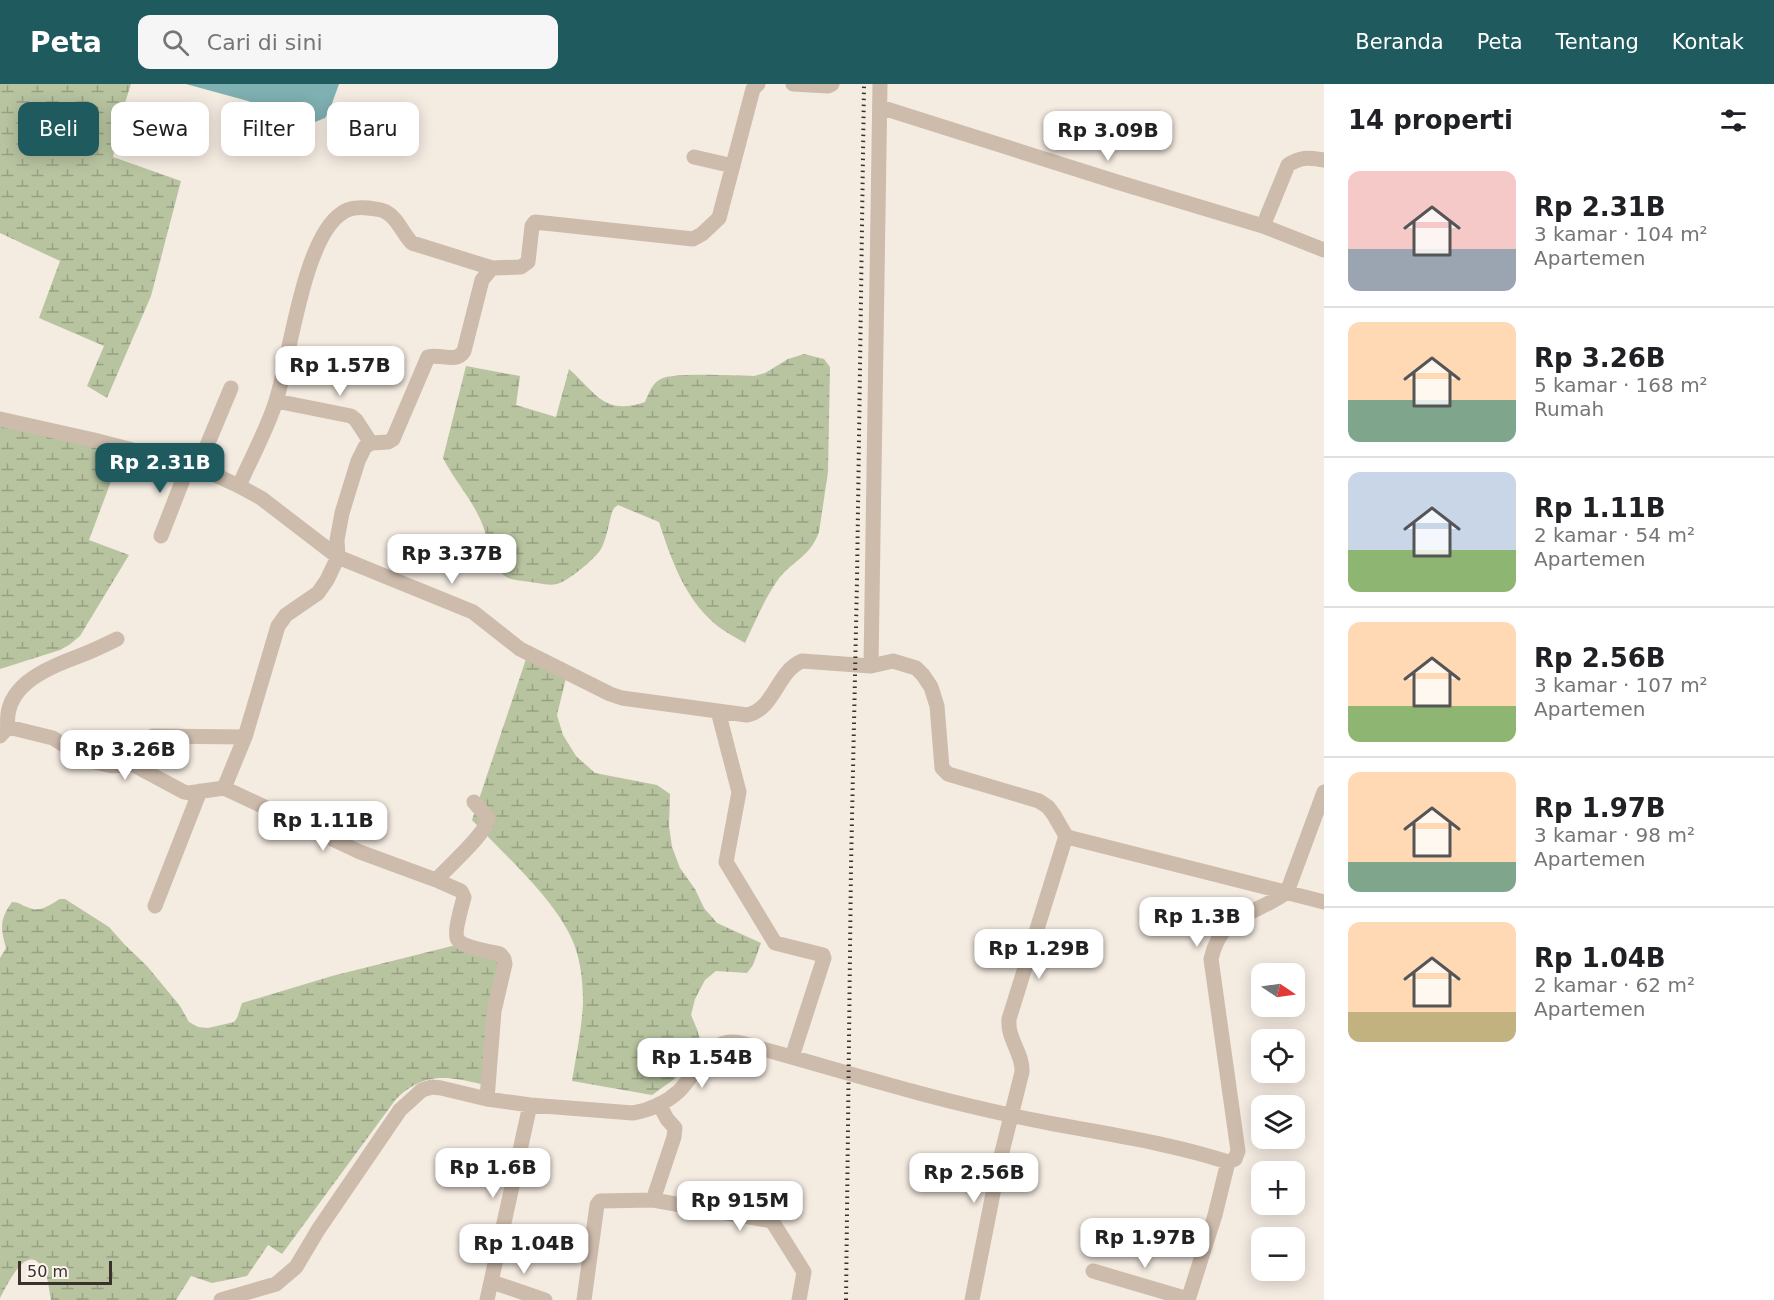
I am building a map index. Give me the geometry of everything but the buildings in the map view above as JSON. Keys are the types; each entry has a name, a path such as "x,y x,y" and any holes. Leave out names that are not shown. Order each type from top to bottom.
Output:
{"street":[{"path":"239,486 276,401 298,309 317,245 325,231 341,214 362,208 385,211 396,220 404,235 412,243 492,268 521,267 528,262 532,226 535,222 693,239 719,218 753,89 758,84"},
{"path":"793,84 828,86 832,84"},
{"path":"871,666 880,84"},
{"path":"880,107 1263,226 1324,250"},
{"path":"694,157 734,166"},
{"path":"1263,226 1288,165 1297,159 1324,160"},
{"path":"224,788 245,737 278,626 286,615 318,592 327,580 338,557 337,540 342,513 358,461 365,447 370,443 388,442 393,439 428,357 433,355 457,358 462,355 482,280 492,268"},
{"path":"161,536 231,388"},
{"path":"276,401 351,416 370,443"},
{"path":"0,418 194,465 261,498 338,557 473,612 520,648 622,698 747,715 763,708 795,663 802,661 871,666 893,661 908,665 923,675 938,705 942,768 948,774 1039,801 1048,807 1066,836 1324,902"},
{"path":"117,639 45,669 21,687 11,701 4,732 53,738 87,760 112,766 124,765 139,745 153,736 245,737"},
{"path":"718,711 740,792 726,862 775,943 823,955 824,958 792,1057"},
{"path":"128,762 184,792 224,788 360,852 436,879 461,891 464,897 456,932 458,940 464,944 500,954 505,964 494,1011 487,1099"},
{"path":"155,906 200,791"},
{"path":"221,1300 276,1284 296,1267 318,1230 400,1110 422,1090 432,1087 441,1088 487,1099 530,1105 633,1113 646,1111 678,1092 712,1048 720,1043 733,1041 843,1073 1011,1116 1203,1154 1228,1162 1235,1159 1238,1152 1211,959 1215,943 1223,930 1235,920 1275,901 1287,892 1324,792"},
{"path":"436,879 470,845 487,824 488,818 474,802"},
{"path":"972,1300 998,1168 1022,1065 1010,1032 1009,1019 1066,836"},
{"path":"653,1200 675,1128 659,1104"},
{"path":"487,1300 530,1105"},
{"path":"1093,1271 1188,1300 1215,1215 1228,1162"},
{"path":"584,1300 597,1205 600,1201 653,1200 772,1221 804,1272 799,1300"},
{"path":"492,1282 545,1300"}],"green space":[{"path":"0,84 131,84 125,102 111,102 111,156 181,181 151,296 107,398 87,386 104,346 39,318 60,261 0,233"},
{"path":"804,354 824,359 830,367 828,472 819,532 805,554 777,581 745,643 718,626 694,601 680,577 659,522 618,505 612,512 602,547 589,563 568,579 550,585 510,579 501,572 494,560 477,513 443,458 466,366 520,376 516,405 556,417 569,369 602,400 610,404 631,406 645,402 655,383 661,379 691,375 754,376 765,373 788,359"},
{"path":"0,416 125,444 89,540 129,555 80,636 60,650 0,669"},
{"path":"527,656 566,678 557,715 563,735 576,756 595,773 657,785 670,794 669,826 672,847 680,868 695,889 704,908 717,923 761,943 753,965 747,973 716,971 705,980 695,999 691,1015 700,1039 698,1045 686,1068 652,1095 572,1081 583,1003 581,973 574,944 566,927 543,894 472,820"},
{"path":"60,899 65,899 109,927 147,966 180,1006 189,1022 198,1027 208,1028 234,1022 242,1003 332,976 456,945 499,955 481,1084 436,1078 416,1084 406,1090 396,1099 282,1254 268,1245 247,1276 212,1283 191,1276 176,1300 51,1300 45,1271 37,1261 30,1260 18,1268 0,1298 0,958 6,948 2,924 5,913 12,902 36,909 44,908"}],"water":[{"path":"186,84 339,84 333,102 327,102 325,118 315,122 315,102 248,101"}],"railway":[{"path":"846,1300 864,84"}]}
